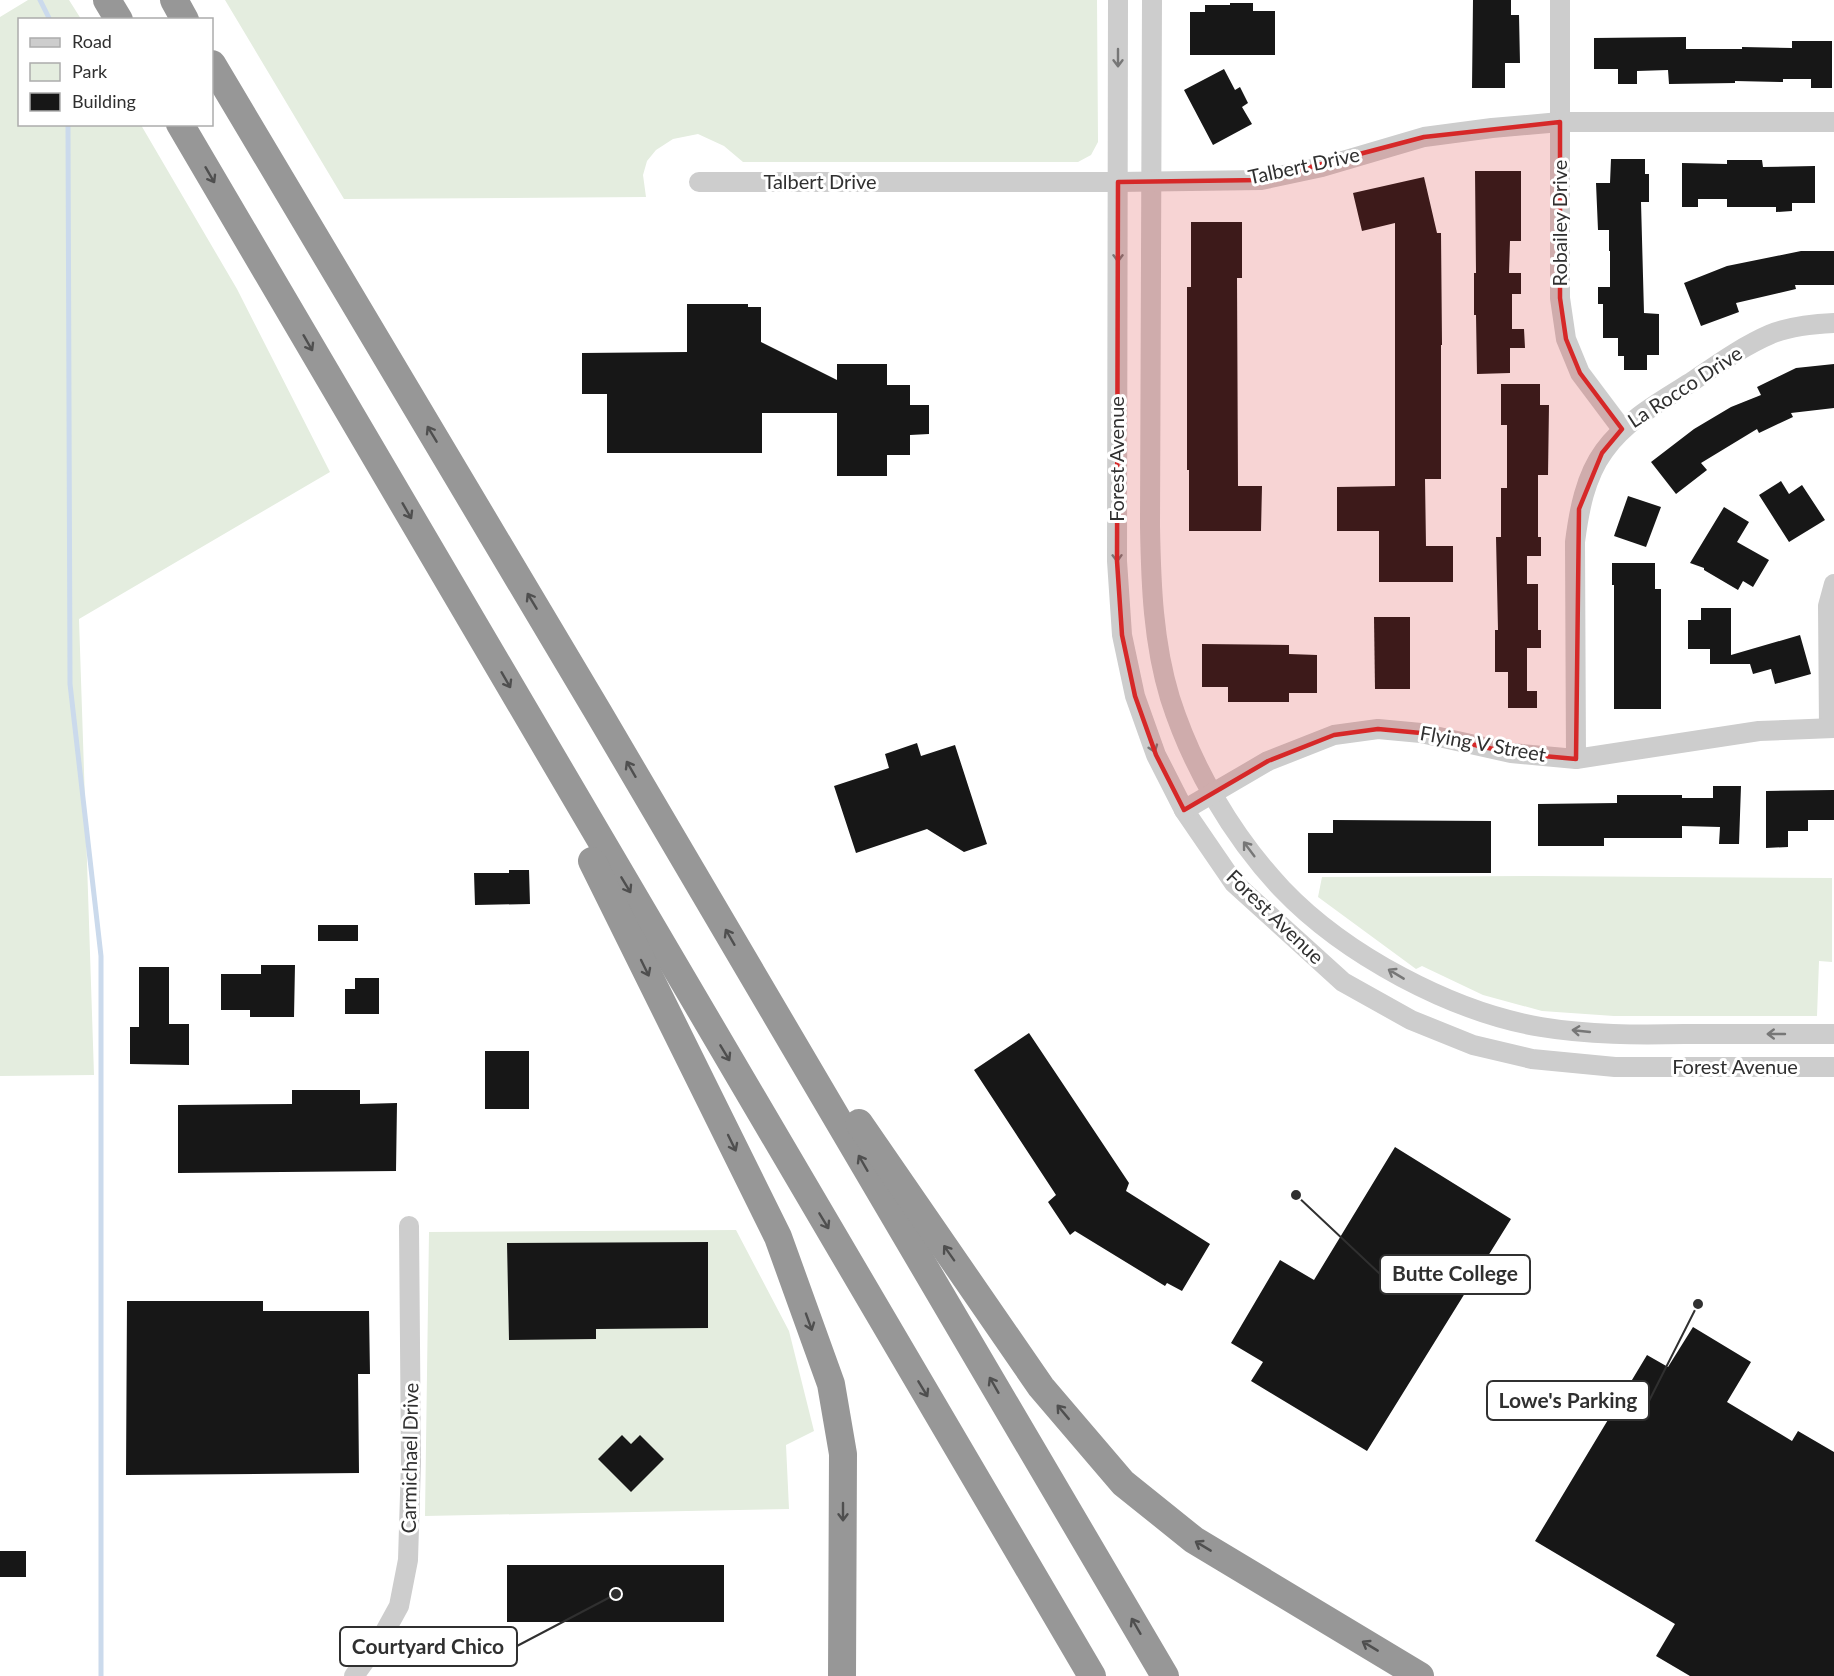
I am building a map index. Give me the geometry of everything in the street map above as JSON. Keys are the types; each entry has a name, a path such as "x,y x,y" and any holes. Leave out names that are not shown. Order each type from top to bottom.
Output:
{"highway":[{"path":"107,0 118,18"},
{"path":"174,0 184,18"},
{"path":"213,66 598,712 1165,1676"},
{"path":"181,126 1092,1676"},
{"path":"564,780 585,845 778,1237 831,1383 843,1454 842,1676"},
{"path":"760,987 864,1129 1041,1387 1123,1483 1194,1540 1420,1676"}],"street":[{"name":"Forest Avenue","path":"1118,0 1117,561 1122,635 1135,696 1156,755 1184,810 1234,883 1343,982 1411,1020 1473,1045 1532,1059 1616,1067 1834,1067"},
{"name":"Forest Avenue","path":"1152,0 1151,590 1157,640 1170,697 1191,750 1212,793 1247,847 1283,890 1327,930 1400,977 1468,1009 1540,1027 1610,1035 1834,1034"},
{"name":"Robailey Drive","path":"1560,0 1560,298 1566,339 1580,373 1622,429"},
{"name":"Talbert Drive","path":"699,182 1261,180 1322,167 1424,137 1492,128 1560,122 1834,122"},
{"name":"La Rocco Drive","path":"1576,759 1575,542 1579,509 1602,453 1622,429 1738,351 1773,333 1810,324 1834,323"},
{"path":"1831,728 1828,606 1834,584"},
{"name":"Flying V Street","path":"1184,810 1268,760 1334,735 1378,729 1421,733 1511,753 1576,759 1759,731 1831,728"},
{"name":"Carmichael Drive","path":"354,1676 382,1637 399,1606 408,1560 411,1462 409,1226"}],"highlighted area":[{"path":"1560,122 1560,298 1566,339 1580,373 1622,429 1602,453 1579,509 1576,759 1511,753 1421,733 1378,729 1334,735 1268,761 1184,810 1156,755 1135,696 1122,635 1117,561 1118,182 1261,180 1424,137"}],"green space":[{"path":"28,0 69,0 80,18 18,18 18,126 142,126 237,289 330,472 79,619 94,1075 0,1076 0,17"},
{"path":"225,0 1097,0 1098,142 1091,155 1078,162 743,162 724,146 698,134 673,139 656,150 647,161 643,175 646,197 344,199"},
{"path":"1322,877 1832,878 1832,962 1819,961 1817,1016 1614,1016 1542,1011 1483,995 1422,966 1416,969 1318,897"},
{"path":"736,1230 789,1331 814,1431 786,1445 789,1509 425,1516 429,1232"}],"building":[{"path":"1473,0 1511,0 1511,15 1519,15 1520,63 1505,63 1505,88 1472,88"},
{"path":"1230,3 1253,3 1253,11 1275,11 1275,55 1190,55 1190,12 1205,12 1205,5 1230,5"},
{"path":"1686,37 1686,49 1792,48 1792,41 1832,41 1832,88 1811,88 1811,79 1783,79 1783,82 1735,81 1735,83 1669,84 1668,70 1637,71 1637,84 1618,84 1618,69 1594,69 1594,38"},
{"path":"1224,69 1235,90 1240,87 1248,103 1242,107 1252,124 1213,145 1184,90"},
{"path":"1611,159 1645,159 1645,174 1649,174 1649,202 1641,202 1644,313 1659,314 1659,355 1647,355 1647,370 1624,370 1624,356 1618,356 1618,338 1603,338 1603,304 1598,304 1598,287 1610,287 1610,251 1609,230 1598,230 1596,183 1610,183"},
{"path":"1727,160 1762,160 1763,167 1815,166 1815,203 1792,203 1792,211 1776,212 1776,207 1727,207 1727,199 1698,199 1698,207 1682,207 1682,163 1727,164"},
{"path":"1475,171 1521,171 1521,241 1510,241 1509,273 1521,273 1521,294 1512,294 1512,329 1524,329 1525,348 1510,348 1510,373 1477,374 1476,315 1474,315"},
{"path":"1424,177 1437,233 1441,233 1442,345 1441,479 1425,479 1426,546 1453,546 1453,582 1379,582 1379,531 1337,531 1337,487 1395,486 1395,223 1362,231 1353,193"},
{"path":"1191,222 1242,222 1242,278 1237,278 1238,486 1262,486 1261,531 1189,531 1187,287 1191,287"},
{"path":"1801,251 1834,251 1834,285 1795,285 1796,289 1736,303 1739,312 1701,326 1684,283 1727,266"},
{"path":"687,304 748,304 748,307 761,307 761,342 837,380 837,364 887,364 887,385 910,385 910,405 929,405 929,434 910,435 910,455 887,455 887,476 837,476 837,413 762,413 762,453 607,453 607,394 582,394 582,353 687,352"},
{"path":"1834,364 1834,408 1791,413 1793,417 1759,433 1757,429 1701,463 1707,470 1676,494 1651,462 1694,429 1731,407 1761,395 1757,387 1796,368"},
{"path":"1501,384 1540,384 1540,405 1549,405 1548,475 1538,475 1538,537 1541,537 1541,556 1527,556 1527,584 1538,584 1538,630 1541,630 1541,648 1527,648 1527,691 1537,691 1537,708 1508,708 1508,672 1495,672 1495,630 1498,630 1496,537 1501,537 1501,488 1507,488 1507,425 1501,425"},
{"path":"1781,481 1789,494 1802,485 1825,520 1789,542 1759,495"},
{"path":"1628,496 1661,507 1646,547 1614,536"},
{"path":"1724,507 1749,522 1737,542 1769,560 1753,587 1743,581 1738,590 1704,568 1690,563"},
{"path":"1612,563 1655,563 1655,589 1661,589 1661,709 1614,709"},
{"path":"1701,608 1731,608 1731,655 1800,635 1811,674 1775,684 1771,669 1753,674 1750,664 1710,664 1710,649 1688,649 1688,620 1701,620"},
{"path":"1374,617 1410,617 1410,689 1375,689"},
{"path":"1202,644 1289,645 1289,654 1317,655 1317,693 1289,693 1289,702 1228,702 1228,687 1202,687"},
{"path":"917,743 921,756 955,745 987,844 964,852 927,829 856,853 834,786 889,768 885,754"},
{"path":"1713,786 1741,786 1739,844 1719,844 1720,827 1682,826 1682,838 1604,838 1604,846 1538,846 1538,804 1617,803 1617,795 1682,795 1682,798 1713,798"},
{"path":"1834,790 1834,820 1808,820 1808,831 1788,831 1788,847 1766,848 1766,791"},
{"path":"1333,820 1491,821 1491,873 1308,873 1308,833 1333,833"},
{"path":"509,870 529,870 530,904 475,905 474,873 509,873"},
{"path":"318,925 358,925 358,941 318,941"},
{"path":"261,965 295,965 294,1017 250,1017 250,1010 221,1010 221,974 261,974"},
{"path":"139,967 169,967 169,1024 189,1024 189,1065 130,1064 130,1027 139,1027"},
{"path":"355,978 379,978 379,1014 345,1014 345,989 355,989"},
{"path":"1029,1033 1129,1183 1126,1191 1210,1244 1182,1291 1167,1283 1165,1286 1075,1231 1070,1235 1048,1202 1056,1195 974,1070"},
{"path":"485,1051 529,1051 529,1109 485,1109"},
{"path":"292,1090 360,1090 360,1104 397,1103 396,1171 178,1173 178,1105 292,1104"},
{"path":"1395,1147 1511,1219 1367,1451 1251,1381 1263,1362 1231,1343 1280,1260 1314,1280"},
{"path":"708,1242 708,1328 596,1329 596,1339 509,1340 507,1243"},
{"path":"127,1301 263,1301 263,1311 369,1311 370,1374 358,1374 359,1473 126,1475"},
{"path":"1693,1327 1751,1362 1727,1402 1792,1441 1798,1431 1834,1452 1834,1676 1690,1676 1656,1656 1675,1624 1535,1541 1647,1355 1668,1367"},
{"path":"622,1435 631,1444 640,1435 664,1459 631,1492 598,1459"},
{"path":"0,1551 26,1551 26,1577 0,1577"},
{"path":"507,1565 724,1565 724,1622 507,1622"}],"waterway":[{"path":"40,0 49,18"},
{"path":"68,126 70,684 101,956 101,1676"}],"place":[{"name":"Butte College","path":"1296,1195"},
{"name":"Lowe's Parking","path":"1698,1304"},
{"name":"Courtyard Chico","path":"616,1594"}]}
